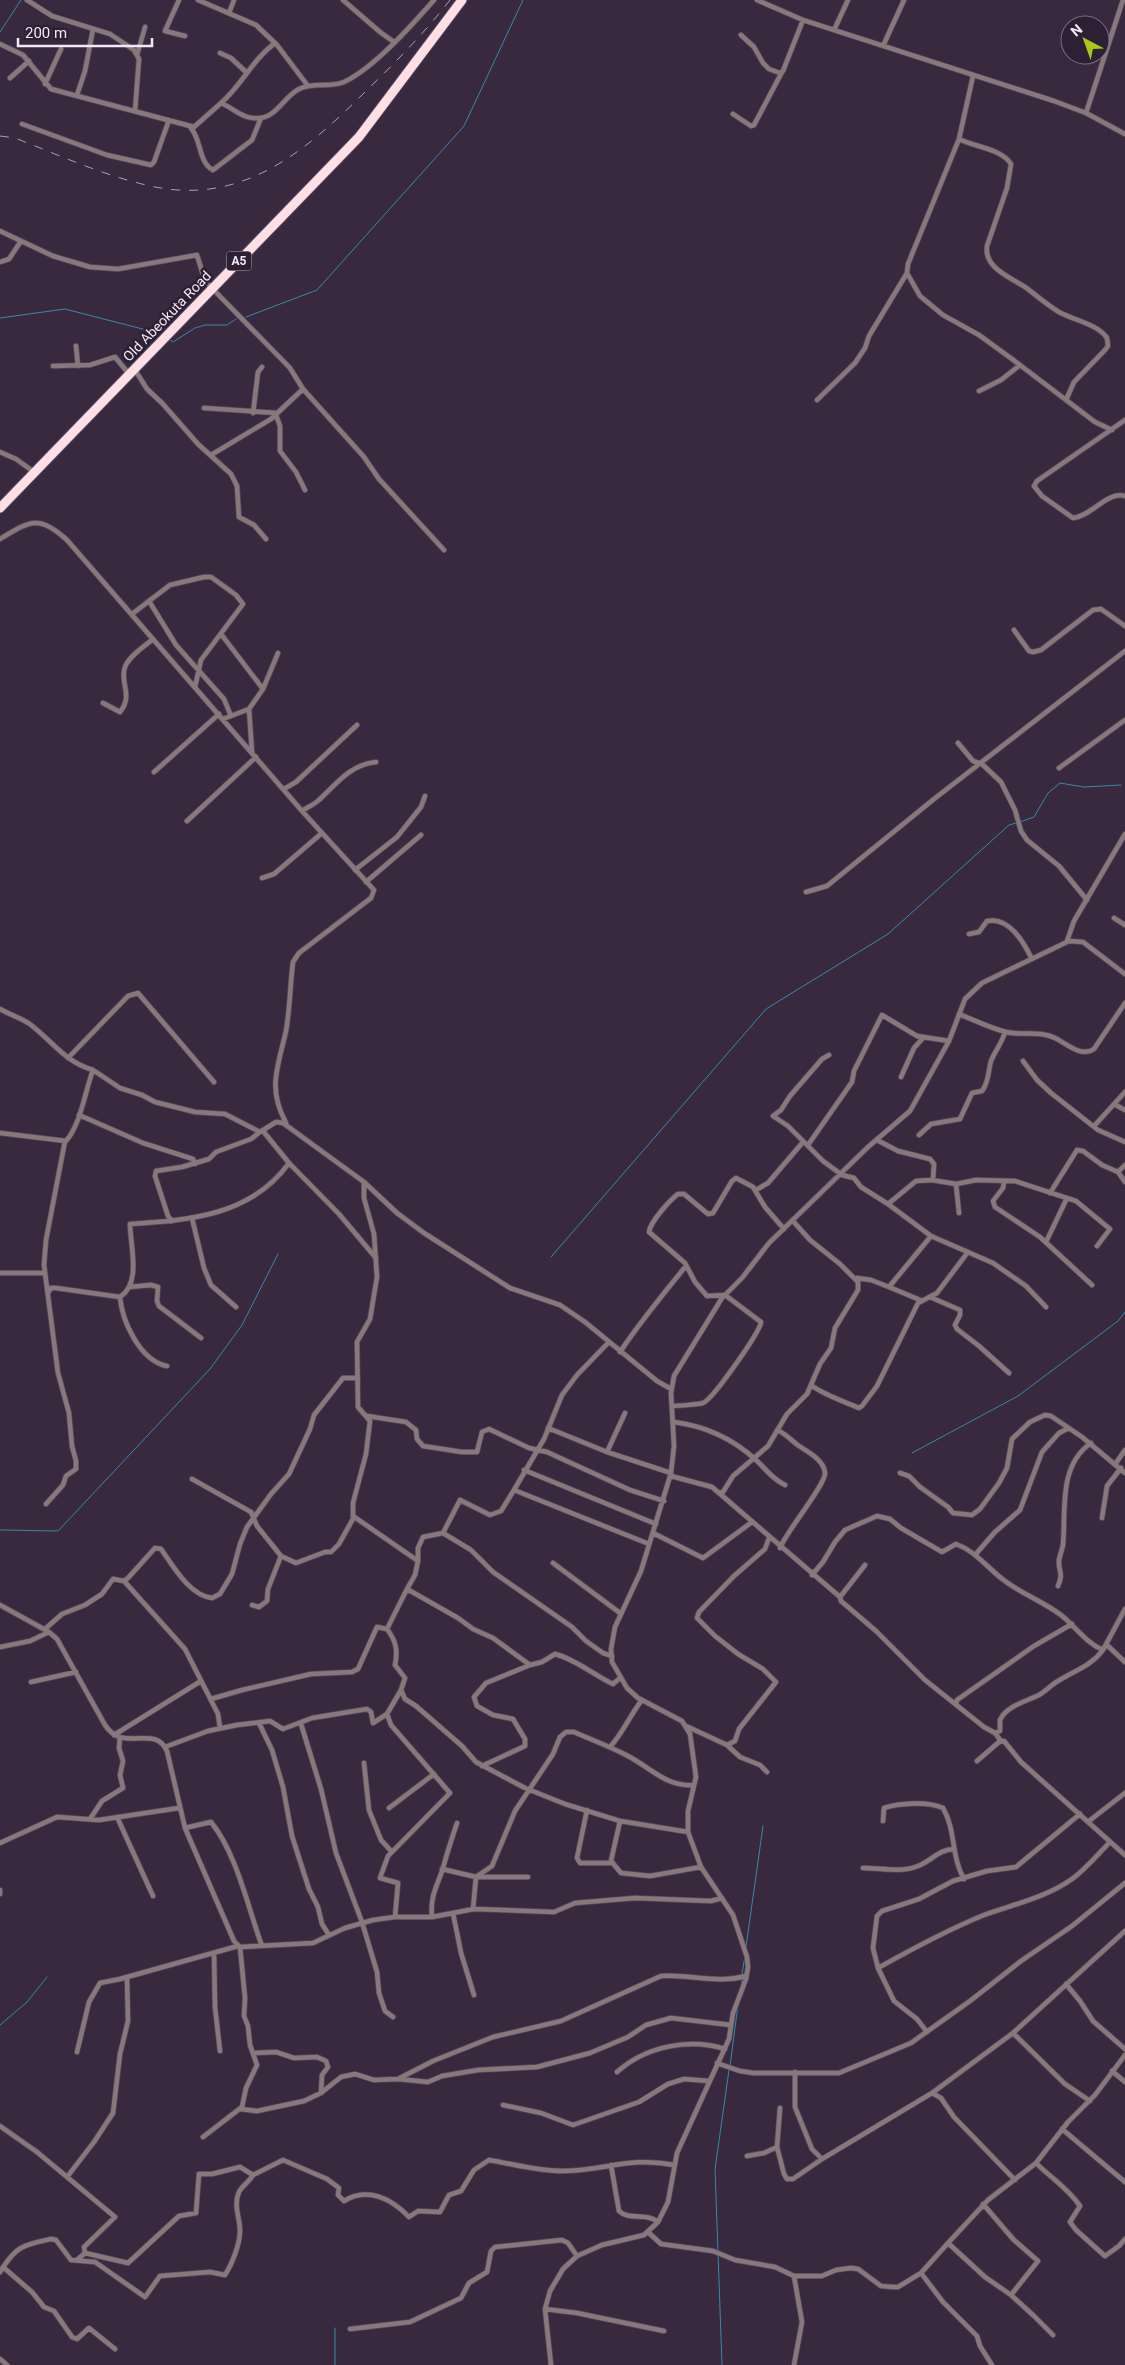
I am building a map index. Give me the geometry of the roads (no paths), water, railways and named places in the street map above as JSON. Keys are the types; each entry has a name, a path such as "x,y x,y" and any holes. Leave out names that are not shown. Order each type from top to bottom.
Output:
{"highway":[{"name":"Old Abeokuta Road","path":"0,508 358,137 462,0"}],"street":[{"path":"27,0 52,16 110,34 137,55"},
{"path":"179,0 165,31 185,36"},
{"path":"198,0 256,25 275,42 308,86"},
{"path":"229,13 234,0"},
{"path":"343,0 394,42"},
{"path":"221,104 240,115 261,118 271,114 297,90 308,86 343,82 363,69 394,42 434,0"},
{"path":"758,0 803,20 973,76 1026,91 1086,113 1125,134"},
{"path":"834,30 848,0"},
{"path":"883,46 904,0"},
{"path":"1086,113 1123,0"},
{"path":"733,114 751,126 754,125 783,71 803,20"},
{"path":"135,111 137,55 145,27"},
{"path":"77,95 85,71 93,29"},
{"path":"741,35 754,47 759,58 769,69 780,73 783,71"},
{"path":"0,44 18,52 51,89 169,120 191,128 199,126 234,92 246,72 262,52 275,42"},
{"path":"45,84 61,49"},
{"path":"220,53 230,58 246,72"},
{"path":"10,78 28,61"},
{"path":"817,400 855,363 907,273 908,264 959,140 973,76"},
{"path":"191,128 200,143 203,160 213,170 252,140 261,118"},
{"path":"22,124 107,155 147,165 154,162 169,120"},
{"path":"959,140 997,153 1005,157 1011,164 1007,188 986,246 991,262 1010,280 1023,285 1060,312 1102,333 1107,338 1108,346 1074,382 1066,400"},
{"path":"0,231 53,256 90,267 118,269 195,255 198,257 203,278 212,289 290,368 303,389 364,457 379,479 444,550"},
{"path":"0,262 9,259 21,241"},
{"path":"907,273 920,296 942,315 979,335 1095,422 1112,430"},
{"path":"76,346 78,366"},
{"path":"53,366 90,365 115,357 132,371 147,389 234,478 237,486 240,518 254,525 266,539"},
{"path":"979,391 1001,380 1020,365"},
{"path":"253,413 258,372 262,367"},
{"path":"211,456 225,445 238,441 277,414 303,389"},
{"path":"204,408 277,414"},
{"path":"277,414 280,426 280,451 296,472 305,490"},
{"path":"1125,420 1037,481 1034,486 1042,496 1073,518 1084,515 1113,497 1125,496"},
{"path":"0,452 16,459 34,472"},
{"path":"0,539 31,522 40,522 46,524 67,540 302,811 374,890 371,898 299,953 294,962 286,1031 275,1092 279,1110 287,1125"},
{"path":"132,614 175,583 211,578 243,602 201,660 195,687"},
{"path":"149,601 176,646 198,668 209,684 224,699 231,716"},
{"path":"1014,630 1029,651 1033,652 1045,647 1093,610 1101,609 1125,626"},
{"path":"221,634 263,689"},
{"path":"103,702 120,712 126,705 127,686 123,673 126,664 153,638"},
{"path":"806,892 827,886 934,799 1125,651"},
{"path":"154,772 221,717 231,716 249,708 263,689 278,653"},
{"path":"249,708 252,752"},
{"path":"1059,768 1125,720"},
{"path":"284,789 296,782 357,724"},
{"path":"958,743 973,761 980,765 982,764 1001,782 1015,810 1021,831 1027,840 1059,866 1087,900"},
{"path":"187,821 256,757"},
{"path":"302,811 319,800 332,786 350,772 364,764 376,762"},
{"path":"355,870 397,837 421,807 425,796"},
{"path":"262,878 274,874 322,833"},
{"path":"1067,941 1074,921 1125,834"},
{"path":"366,882 421,835"},
{"path":"1114,918 1125,925"},
{"path":"969,934 979,932 987,922 998,922 1020,936 1032,959"},
{"path":"551,2365 545,2309 555,2281 563,2269 577,2256 602,2245 634,2238 648,2232 658,2222 668,2202 674,2165 709,2081 725,2049 733,2013 746,1976 747,1957 733,1915 701,1867 688,1832 688,1811 696,1776 690,1734 682,1721 642,1700 627,1688 612,1662 612,1638 620,1613 640,1571 650,1544 671,1475 674,1422 671,1389 674,1376 725,1295 769,1243 910,1111 949,1041 965,999 982,983 1067,941 1083,942 1125,974"},
{"path":"68,1058 128,996 138,993 214,1082"},
{"path":"959,1014 1005,1032 1032,1033 1053,1037 1076,1049 1091,1051 1125,1003"},
{"path":"0,1009 29,1024 78,1065 93,1070 120,1088 156,1102 195,1112 225,1114 261,1132 339,1214 377,1259"},
{"path":"756,1190 768,1183 805,1143 852,1082 854,1070 882,1015 911,1033 923,1038 949,1041"},
{"path":"919,1135 931,1124 960,1119 972,1093 982,1091 987,1084 992,1060 1003,1040 1005,1032"},
{"path":"901,1077 914,1048 923,1038"},
{"path":"829,1056 822,1060 790,1096 781,1110 773,1116 788,1126 842,1175 854,1178 861,1187 888,1204 931,1236 993,1263 1012,1275 1046,1306"},
{"path":"1023,1061 1037,1080 1051,1093 1095,1125 1098,1130 1125,1142"},
{"path":"46,1504 63,1485 66,1476 74,1472 77,1465 72,1446 69,1412 58,1373 44,1273 46,1240 65,1142 69,1138 79,1115 93,1070"},
{"path":"1095,1125 1125,1092"},
{"path":"1114,1104 1125,1110"},
{"path":"79,1115 143,1143 177,1156 193,1159 195,1164"},
{"path":"172,1221 168,1216 155,1176 156,1171 195,1164 209,1159 228,1146 251,1139 276,1122 287,1125 364,1182 397,1213 460,1257 510,1288 560,1305 585,1322 620,1352 638,1363 657,1381 671,1389"},
{"path":"0,1133 65,1142"},
{"path":"877,1140 898,1150 930,1159 934,1164 933,1180"},
{"path":"1050,1193 1077,1150 1083,1151 1102,1165 1118,1172 1125,1182"},
{"path":"120,1297 129,1287 132,1272 130,1224 192,1218 244,1204 258,1194 289,1163"},
{"path":"1118,1172 1125,1166"},
{"path":"673,1406 700,1405 710,1399 761,1326 761,1322 725,1295 707,1296 695,1282 681,1258 649,1232 650,1227 666,1205 681,1193 711,1214 715,1212 734,1179 740,1178 756,1190 765,1207 784,1229"},
{"path":"888,1204 914,1181 933,1180 956,1184 976,1180 1023,1183 1067,1198 1088,1210 1110,1228 1097,1246"},
{"path":"1004,1181 1003,1188 993,1201 995,1207 1046,1242 1092,1285"},
{"path":"192,1479 250,1512 257,1526 281,1556 296,1563 324,1552 331,1552 339,1544 354,1517 353,1503 366,1454 370,1421 358,1407 357,1342 370,1319 376,1289 377,1259 374,1234 364,1198 364,1182"},
{"path":"956,1184 959,1213"},
{"path":"1046,1242 1067,1198"},
{"path":"192,1218 204,1268 211,1285 236,1307"},
{"path":"718,1494 723,1492 733,1476 768,1446 787,1414 807,1394 817,1368 830,1348 835,1328 858,1290 859,1285 856,1278 810,1240 793,1220"},
{"path":"889,1287 931,1236"},
{"path":"856,1278 871,1280 920,1300 936,1293 968,1252"},
{"path":"620,1352 663,1292 686,1266"},
{"path":"0,1273 44,1273"},
{"path":"129,1287 151,1285 158,1287 157,1301 159,1306 201,1338"},
{"path":"48,1293 51,1288 120,1297"},
{"path":"120,1297 123,1316 137,1343 149,1355 167,1366"},
{"path":"930,1297 960,1310 956,1325 957,1329 1009,1373"},
{"path":"811,1385 817,1390 860,1408 877,1386 920,1300"},
{"path":"443,1533 460,1500 490,1515 501,1511 537,1450 562,1395 577,1375 608,1343"},
{"path":"124,1581 158,1547 196,1591 209,1598 220,1594 232,1574 240,1544 254,1517 271,1494 286,1480 317,1411 343,1378 358,1378"},
{"path":"608,1452 625,1413"},
{"path":"900,1473 909,1476 953,1513 972,1515 980,1509 999,1483 1007,1468 1010,1441 1030,1422 1038,1417 1048,1415 1091,1443 1116,1463 1125,1473"},
{"path":"367,1416 406,1422 416,1430 417,1439 423,1446 472,1454 477,1452 482,1432 486,1429 537,1450 555,1455 630,1490 664,1501"},
{"path":"674,1422 693,1425 720,1434 754,1458 772,1478 785,1485"},
{"path":"548,1428 671,1475 712,1487 780,1548 840,1597 841,1601 876,1631 925,1680 984,1727 995,1733 1001,1741 1004,1741 1021,1762 1125,1855"},
{"path":"975,1555 995,1532 1020,1510 1042,1452 1059,1433 1067,1429"},
{"path":"777,1430 816,1458 825,1472 809,1505 794,1523 780,1548"},
{"path":"1058,1586 1062,1576 1059,1561 1063,1544 1062,1516 1069,1472 1078,1454 1091,1443"},
{"path":"1116,1463 1125,1450"},
{"path":"1102,1518 1107,1486 1121,1468"},
{"path":"524,1470 656,1524"},
{"path":"514,1490 650,1544"},
{"path":"812,1575 845,1530 877,1516 890,1519 942,1552 956,1544 975,1555 987,1568 1006,1583 1053,1609 1090,1642 1103,1650"},
{"path":"354,1517 418,1561"},
{"path":"653,1533 703,1558 752,1522"},
{"path":"387,1629 415,1576 418,1548 423,1536 443,1533 471,1550 493,1572 572,1627 586,1641 603,1653 612,1656"},
{"path":"727,1745 735,1741 739,1729 776,1682 763,1669 738,1654 697,1618 699,1612 734,1576 765,1549 769,1538"},
{"path":"252,1605 259,1607 267,1600 268,1589 281,1556"},
{"path":"553,1563 620,1613"},
{"path":"840,1597 865,1565"},
{"path":"0,1647 30,1640 47,1631 62,1614 85,1605 102,1594 113,1579 124,1581 185,1649 212,1700 218,1714 220,1728"},
{"path":"407,1589 458,1618 473,1629 493,1638 530,1665"},
{"path":"0,1605 47,1631 62,1645 105,1725 114,1735 158,1739 165,1747 185,1828 239,1946 245,1998 244,2016 248,2026 250,2045 257,2065 253,2078 246,2088 240,2108 203,2137"},
{"path":"995,1733 1000,1731 1000,1720 1007,1711 1081,1670 1096,1659 1107,1645 1125,1610"},
{"path":"956,1704 957,1700 980,1682 1072,1624"},
{"path":"165,1747 220,1728 270,1721 283,1729 301,1724 312,1718 367,1709 371,1712 373,1723 387,1714 401,1690 405,1678 395,1664 397,1652 394,1640 387,1629 377,1627 358,1669 352,1672 311,1674 242,1690 212,1700"},
{"path":"1107,1645 1125,1662"},
{"path":"482,1766 526,1746 525,1739 513,1719 493,1715 477,1706 474,1697 486,1683 542,1662 555,1654 567,1657 613,1684 620,1678"},
{"path":"32,1682 76,1672"},
{"path":"114,1735 201,1681"},
{"path":"401,1690 405,1699 416,1706 482,1766 530,1790 620,1821 688,1832"},
{"path":"610,1747 619,1737 630,1714 642,1700"},
{"path":"387,1714 391,1725 450,1792 392,1852 383,1866 380,1878 398,1883 395,1916"},
{"path":"259,1723 272,1750 283,1787 292,1836 309,1889 318,1907 322,1924 330,1935"},
{"path":"301,1724 321,1789 336,1853 362,1922 377,1972 379,1993 385,2011 392,2017"},
{"path":"686,1726 727,1745 740,1757 760,1765 767,1772"},
{"path":"476,1876 492,1866 515,1811 552,1754 560,1737 566,1732 574,1732 610,1747 630,1757 660,1778 673,1783 694,1785"},
{"path":"90,1819 102,1801 123,1788 120,1775 123,1761 119,1748 120,1737"},
{"path":"977,1761 1001,1741"},
{"path":"364,1763 369,1810 381,1840 392,1852"},
{"path":"388,1808 434,1774"},
{"path":"1089,1821 1125,1793"},
{"path":"883,1822 885,1807 937,1805 945,1810 952,1829 958,1868 964,1878"},
{"path":"0,1843 57,1817 99,1820 179,1808"},
{"path":"587,1810 577,1858 580,1863 613,1863"},
{"path":"927,2032 917,2019 894,2001 878,1968 874,1948 877,1916 882,1911 919,1899 954,1881 987,1871 1016,1867 1080,1814"},
{"path":"117,1817 153,1896"},
{"path":"620,1821 611,1861 621,1873 632,1875 673,1873 701,1867"},
{"path":"185,1828 211,1822 218,1830 231,1856 262,1946"},
{"path":"432,1917 431,1905 434,1890 457,1823"},
{"path":"878,1968 928,1940 1058,1888 1072,1878 1110,1842"},
{"path":"862,1868 903,1870 919,1866 945,1849 954,1849"},
{"path":"442,1869 476,1876 528,1877"},
{"path":"472,1909 476,1876"},
{"path":"717,2063 740,2071 839,2073 911,2043 1021,1961 1072,1926 1125,1883"},
{"path":"77,2052 89,2002 100,1983 239,1946 313,1943 362,1922 395,1916 432,1917 472,1909 554,1912 575,1903 635,1898 711,1902 722,1898"},
{"path":"453,1913 460,1953 474,1995"},
{"path":"780,2108 776,2147 784,2174 787,2179 793,2179 822,2159 932,2093 1014,2033 1125,1931"},
{"path":"214,1953 215,2007 220,2051"},
{"path":"398,2079 433,2061 493,2036 561,2021 661,1976 675,1974 717,1981 746,1976"},
{"path":"67,2177 113,2113 120,2054 128,2021 127,1977"},
{"path":"1066,1984 1093,2021 1125,2049"},
{"path":"240,2108 257,2111 304,2101 321,2093 341,2077 355,2074 374,2080 398,2079 428,2082 442,2076 478,2070 538,2067 590,2053 628,2036 646,2025 671,2018 731,2025"},
{"path":"1014,2033 1066,2084 1090,2101"},
{"path":"617,2072 628,2064 666,2047 707,2044 725,2049"},
{"path":"254,2053 276,2052 294,2058 317,2057 326,2061 328,2067 322,2074 321,2093"},
{"path":"648,2232 662,2244 713,2251 735,2260 775,2267 794,2276 822,2276 836,2270 851,2268 858,2269 881,2286 898,2287 921,2273 983,2204 1036,2164 1062,2129 1090,2101 1125,2055"},
{"path":"1112,2071 1125,2082"},
{"path":"795,2072 795,2107 812,2149 822,2159"},
{"path":"503,2105 541,2113 573,2125 640,2102 660,2088 684,2079 709,2081"},
{"path":"932,2093 941,2098 954,2116 1015,2180"},
{"path":"0,2126 38,2152 115,2217 84,2246 84,2253 77,2260"},
{"path":"1062,2129 1125,2182"},
{"path":"746,2156 764,2153 776,2147"},
{"path":"115,2349 89,2328 77,2338 72,2337 54,2311 44,2307 32,2292 2,2269 14,2251 21,2246 51,2239 56,2240 66,2256 71,2260 95,2262 145,2297 160,2276 210,2272 226,2275 230,2268 240,2232 237,2202 239,2191 248,2184 253,2175 283,2160 327,2179 339,2188 338,2195 344,2201 353,2195 377,2195 398,2206 409,2217 418,2211 440,2212 449,2195 461,2190 474,2170 489,2160 534,2169 563,2171 611,2166 629,2162 661,2162 674,2165"},
{"path":"1036,2164 1062,2185 1080,2206 1070,2222 1088,2242 1105,2256 1120,2246 1125,2239"},
{"path":"611,2166 619,2211 626,2216 652,2216 658,2222"},
{"path":"84,2253 128,2263 178,2216 196,2213 199,2174 212,2174 240,2167 253,2175"},
{"path":"983,2204 1013,2239 1038,2261 1011,2295"},
{"path":"350,2329 410,2322 461,2298 469,2284 487,2272 490,2251 494,2247 562,2240 568,2243 577,2256"},
{"path":"948,2243 985,2277 1011,2295 1053,2335"},
{"path":"921,2273 943,2302 977,2336 980,2346 992,2364"},
{"path":"794,2276 796,2299 802,2322 794,2365"},
{"path":"545,2309 577,2313 664,2331"},
{"path":"0,2359 5,2364"}],"waterway":[{"path":"0,32 21,0"},
{"path":"246,317 317,290 464,126 523,0"},
{"path":"0,318 65,309 158,333"},
{"path":"169,339 173,342 195,328 205,325 227,325 236,319"},
{"path":"1020,822 1034,817 1048,793 1060,783 1084,787 1121,785"},
{"path":"551,1257 766,1009 888,934 1009,825 1016,823"},
{"path":"0,1530 58,1531 210,1369 242,1325 278,1254"},
{"path":"912,1453 1018,1396 1118,1321 1125,1312"},
{"path":"746,1947 763,1826"},
{"path":"742,1974 745,1956"},
{"path":"0,2025 27,2002 47,1977"},
{"path":"741,1987 742,1978"},
{"path":"730,2066 738,2005"},
{"path":"722,2365 715,2169 729,2070"},
{"path":"335,2328 335,2365"}],"railway":[{"path":"0,136 15,138 102,172 137,183 155,187 188,190 218,188 247,179 274,167 299,151 323,132 400,57 450,0"}]}
